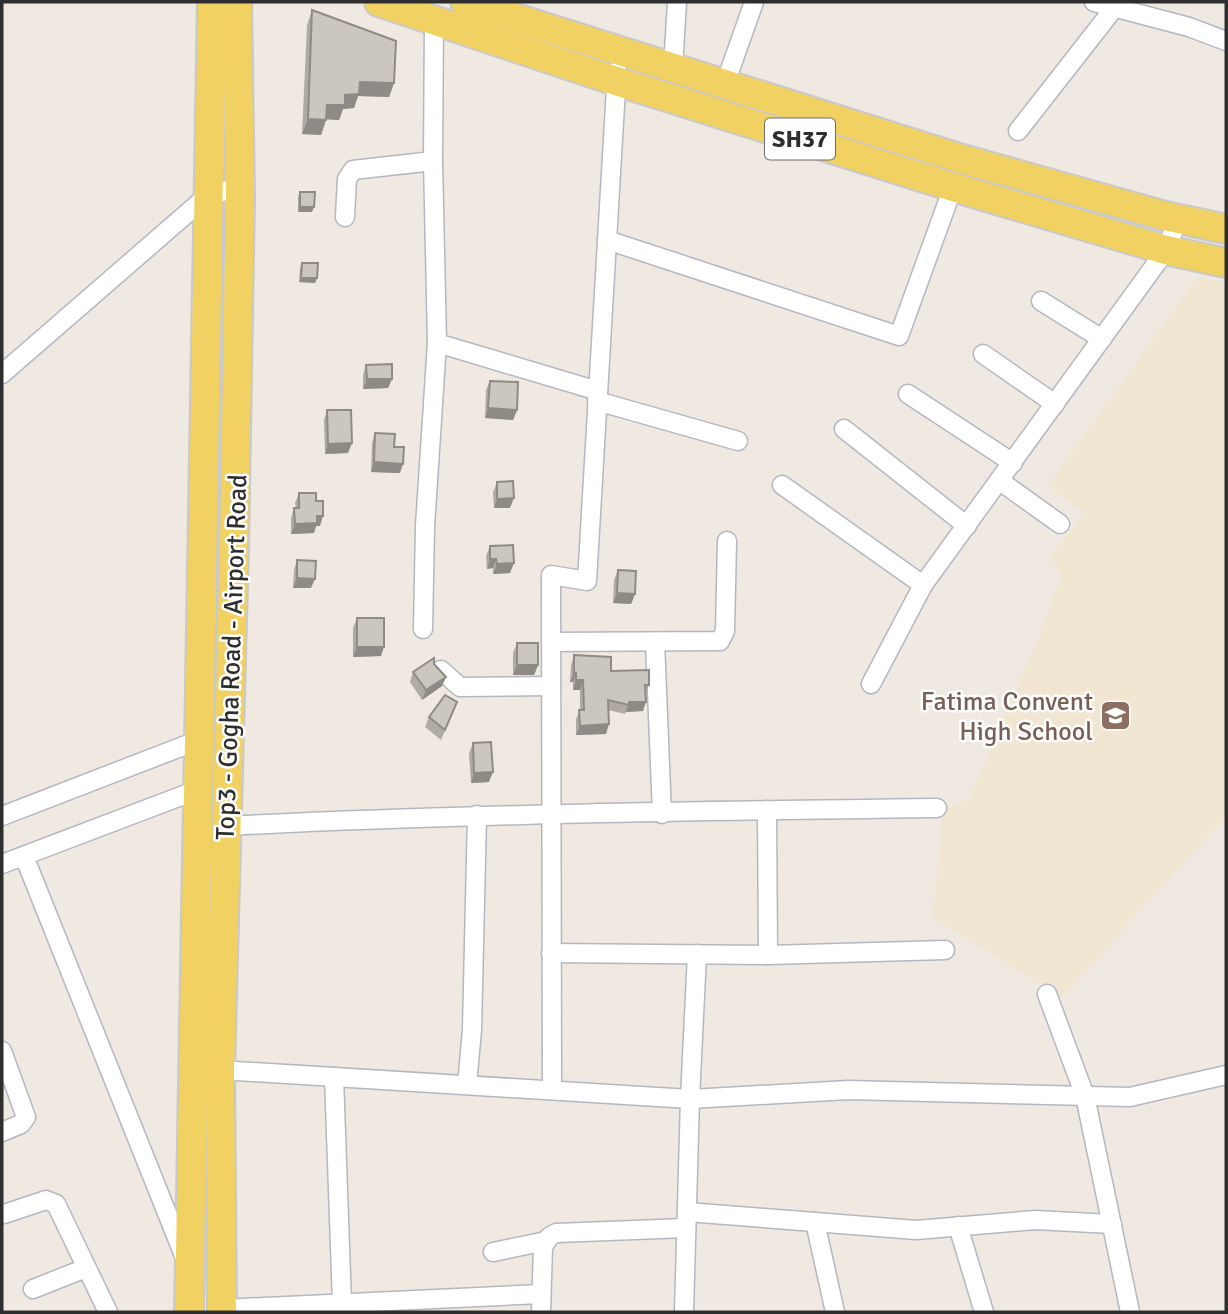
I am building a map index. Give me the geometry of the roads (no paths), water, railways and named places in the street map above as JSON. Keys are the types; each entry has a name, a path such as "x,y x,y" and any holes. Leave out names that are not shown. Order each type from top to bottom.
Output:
{"main road":[{"name":"Top3 - Gogha Road - Airport Road","path":"189,1312 212,2"},
{"name":"Top3 - Gogha Road - Airport Road","path":"222,1311 220,1070 234,546 239,187 237,2"},
{"name":"SH37","path":"379,2 444,15 616,81 953,187 1166,250 1226,262"},
{"name":"SH37","path":"465,2 962,159 1178,219 1225,223"}],"street":[{"path":"673,68 677,2"},
{"path":"724,84 754,2"},
{"path":"1018,131 1107,4 1189,27 1226,41"},
{"path":"423,629 425,526 437,343 433,161 444,15"},
{"path":"552,1090 551,575 587,581 618,50"},
{"path":"345,217 348,179 353,170 433,161"},
{"path":"2,374 207,196 239,187"},
{"path":"607,240 899,336 953,187"},
{"path":"872,684 923,585 1166,250 1178,219"},
{"path":"1041,301 1102,339"},
{"path":"437,343 738,441"},
{"path":"983,354 1055,404"},
{"path":"908,394 1013,463"},
{"path":"844,429 967,526"},
{"path":"1000,481 1060,524"},
{"path":"782,485 923,585"},
{"path":"551,642 715,642 723,637 727,541"},
{"path":"655,642 662,814"},
{"path":"441,670 460,687 551,686"},
{"path":"2,816 199,740"},
{"path":"2,864 197,790"},
{"path":"226,827 551,813 662,814 936,808"},
{"path":"767,810 768,955"},
{"path":"467,1085 472,1030 477,816"},
{"path":"24,856 189,1267"},
{"path":"551,953 768,955 944,950"},
{"path":"684,1312 697,954"},
{"path":"1047,994 1085,1096 1130,1312"},
{"path":"2,1051 26,1117 21,1124 2,1132"},
{"path":"220,1070 690,1099 848,1090 1130,1097 1226,1075"},
{"path":"334,1077 342,1303"},
{"path":"4,1214 46,1199 56,1204 108,1312"},
{"path":"493,1252 545,1241 556,1233 687,1220 815,1222 916,1230 1035,1220 1111,1224"},
{"path":"815,1222 835,1312"},
{"path":"958,1226 984,1312"},
{"path":"541,1312 545,1241"},
{"path":"33,1289 86,1268"},
{"path":"222,1311 541,1294"}],"place":[{"name":"Fatima Convent High School","path":"1116,716"}]}
